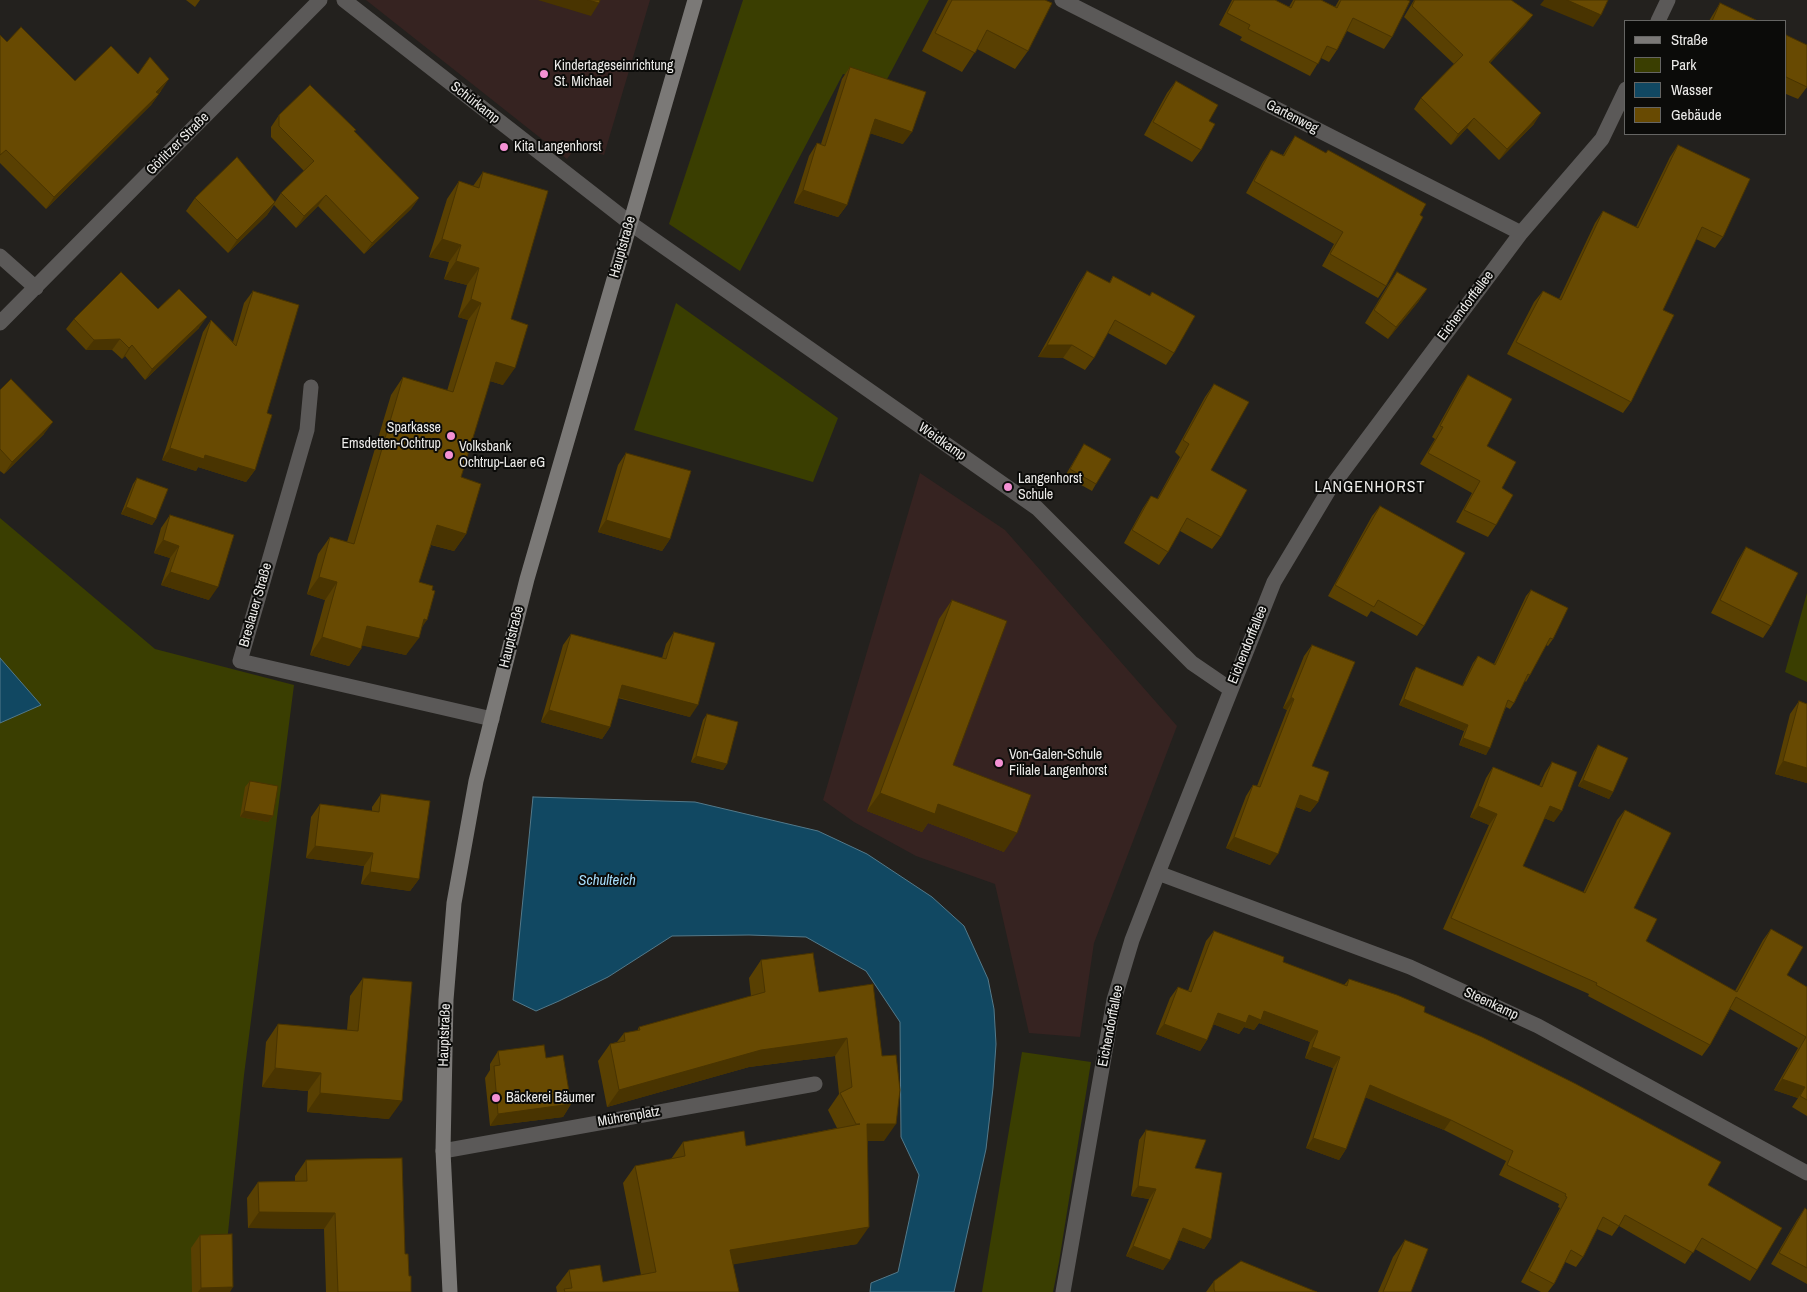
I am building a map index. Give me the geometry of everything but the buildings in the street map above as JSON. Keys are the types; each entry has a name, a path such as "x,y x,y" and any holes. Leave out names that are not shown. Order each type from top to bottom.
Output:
{"main road":[{"name":"Hauptstraße","path":"450,1292 443,1150 446,1000 454,903 476,781 527,579 695,0"}],"street":[{"name":"Görlitzer Straße","path":"0,323 320,0"},
{"name":"Schürkamp","path":"344,0 630,223"},
{"name":"Gartenweg","path":"1062,0 1521,233"},
{"path":"1658,20 1668,0"},
{"name":"Eichendorffallee","path":"1063,1292 1114,1000 1132,940 1158,872 1274,582 1329,490 1521,233 1602,139 1624,93"},
{"name":"Weidkamp","path":"630,223 1037,508 1192,664 1230,689"},
{"path":"0,256 36,288"},
{"name":"Breslauer Straße","path":"311,387 308,430 240,661 492,719"},
{"name":"Steenkamp","path":"1158,872 1410,967 1538,1026 1807,1173"},
{"name":"Mührenplatz","path":"443,1150 815,1084"}],"shaded area":[{"name":"Kindertageseinrichtung St. Michael","path":"366,0 650,0 604,155 576,147 567,159"},
{"name":"Von-Galen-Schule Filiale Langenhorst","path":"920,473 1005,530 1177,726 1094,943 1080,1037 1029,1033 995,884 916,856 854,822 823,800"}],"green space":[{"path":"743,0 929,0 884,85 843,74 740,271 669,224"},
{"path":"676,303 838,418 813,482 634,430"},
{"path":"0,518 155,649 294,685 244,1075 222,1292 0,1292"},
{"path":"1807,593 1807,682 1785,672"},
{"path":"1022,1052 1091,1062 1059,1262 1053,1292 982,1292"}],"water":[{"path":"0,658 41,705 0,723"},
{"name":"Schulteich","path":"533,797 695,802 818,831 867,854 932,897 964,926 988,979 994,1009 996,1044 986,1149 954,1292 870,1292 871,1283 898,1272 919,1175 901,1137 900,1022 866,971 806,937 749,935 672,936 608,977 536,1011 513,1000"}],"place":[{"name":"Kindertageseinrichtung St. Michael","path":"544,74"},
{"name":"Kita Langenhorst","path":"504,147"},
{"name":"Sparkasse Emsdetten-Ochtrup","path":"451,436"},
{"name":"Volksbank Ochtrup-Laer eG","path":"449,455"},
{"name":"Langenhorst Schule","path":"1008,487"},
{"name":"Von-Galen-Schule Filiale Langenhorst","path":"999,763"},
{"name":"Bäckerei Bäumer","path":"496,1098"}],"district":[{"name":"LANGENHORST","path":"1370,488"}]}
